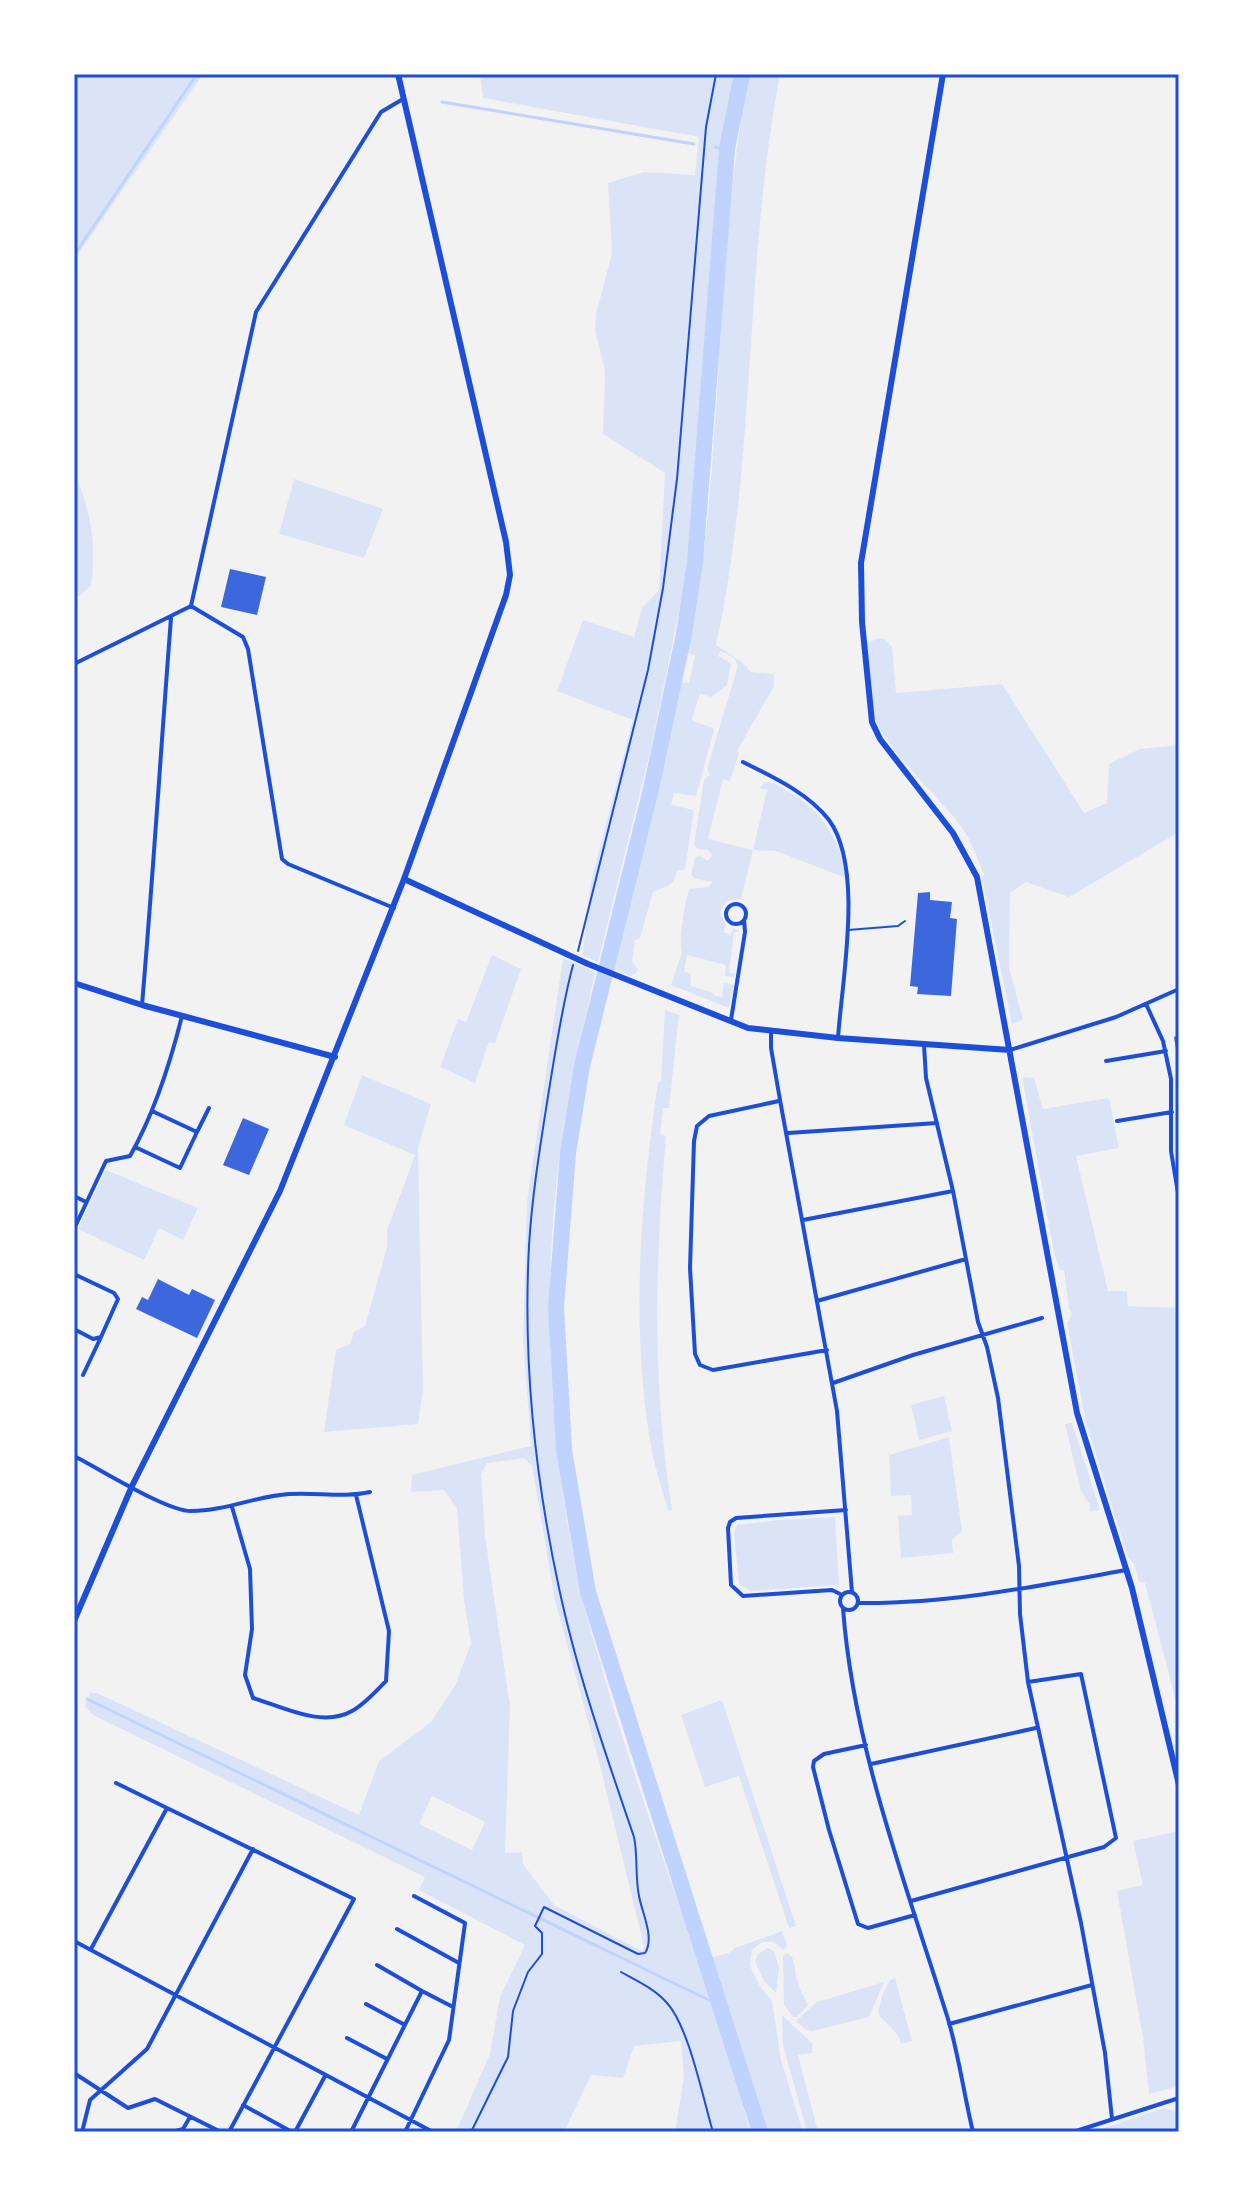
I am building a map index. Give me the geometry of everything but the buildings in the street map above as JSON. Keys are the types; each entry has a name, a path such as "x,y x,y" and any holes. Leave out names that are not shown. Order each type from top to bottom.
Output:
{"main road":[{"path":"74,1621 132,1486 280,1191 394,908 491,640 510,575 506,542 398,74"},
{"path":"943,74 861,563 862,622 870,716 874,729 953,833 977,877 1077,1413 1126,1570 1179,1785"},
{"path":"404,879 588,964 731,1023 838,1038 1010,1050"},
{"path":"74,983 142,1005 335,1057"}],"street":[{"path":"74,664 191,606 256,312 381,112 403,99"},
{"path":"191,606 235,630 243,637 248,649 282,859 394,908"},
{"path":"142,1005 171,618"},
{"path":"743,762 809,800 828,818 842,844 850,879 838,1038"},
{"path":"731,1023 745,932 745,911 741,906 733,905 726,911 727,919 732,923 744,920"},
{"path":"1010,1050 1087,1027 1179,989"},
{"path":"1146,1004 1166,1051 1173,1093 1171,1142 1179,1199"},
{"path":"74,1229 106,1161 130,1156 135,1147 171,1060 182,1016"},
{"path":"771,1031 780,1100 833,1383 852,1592"},
{"path":"924,1045 926,1078 998,1398 1019,1566 1018,1590 1028,1682 1092,1985 1105,2053 1112,2119"},
{"path":"1106,1061 1166,1051"},
{"path":"780,1100 709,1116 697,1126 690,1233 695,1354 700,1365 713,1370 827,1350"},
{"path":"135,1147 180,1168 209,1108"},
{"path":"152,1111 197,1132"},
{"path":"1117,1121 1172,1112"},
{"path":"788,1133 937,1123"},
{"path":"803,1220 953,1191"},
{"path":"74,1196 86,1202"},
{"path":"817,1301 966,1259"},
{"path":"74,1274 114,1293 118,1299 83,1375"},
{"path":"833,1383 982,1334 1042,1318"},
{"path":"74,1329 93,1339 101,1337"},
{"path":"74,1456 175,1509 190,1512 232,1507 287,1494 356,1495 370,1492"},
{"path":"232,1507 250,1569 252,1629 245,1675 253,1698 318,1718 353,1711 386,1681 389,1631 356,1495"},
{"path":"846,1510 736,1518 728,1528 731,1585 743,1596 832,1590 842,1595 852,1592"},
{"path":"843,1608 852,1610 859,1603 924,1601 1018,1590 1126,1570"},
{"path":"852,1592 858,1596 859,1603"},
{"path":"842,1595 840,1599 854,1687 866,1745 949,2024 973,2132"},
{"path":"911,1901 1104,1847 1115,1841 1116,1827 1081,1674 1028,1682"},
{"path":"871,1764 1037,1728"},
{"path":"866,1745 824,1754 814,1761 829,1830 858,1924 868,1928 915,1915"},
{"path":"116,1783 354,1899 229,2132"},
{"path":"91,1949 167,1808"},
{"path":"82,2132 90,2100 147,2049 253,1849"},
{"path":"405,2132 449,2040 465,1923 414,1896"},
{"path":"397,1929 459,1963"},
{"path":"74,1941 433,2132"},
{"path":"377,1965 453,2007"},
{"path":"949,2024 1092,1985"},
{"path":"351,2132 422,1991"},
{"path":"366,2004 405,2025"},
{"path":"347,2038 387,2059"},
{"path":"74,2073 128,2108 155,2099 221,2132"},
{"path":"243,2105 293,2132 325,2076"},
{"path":"1073,2132 1179,2098"},
{"path":"172,2132 183,2129 190,2117"}],"lane":[{"path":"847,930 898,926 905,921"}],"path":[{"path":"471,2132 508,2057 518,1996 528,1972 542,1954 542,1933 536,1924 544,1907 638,1954 645,1953 649,1948 639,1897 634,1837 576,1656 546,1522 531,1379 529,1246 540,1143 557,1042 575,958 645,683 663,588 677,479 706,127 716,74"},
{"path":"621,1972 646,1985 670,2005 685,2037 713,2132"}],"shaded area":[{"path":"74,74 203,74 74,260"},
{"path":"480,74 735,74 722,153 703,409 686,578 651,748 598,962 580,954 583,952 591,882 633,720 557,691 583,620 634,637 642,608 659,590 665,473 603,434 605,370 595,330 596,314 612,253 608,183 644,172 695,175 699,137 483,98"},
{"path":"749,74 780,74 761,217 738,503 716,645 751,672 774,674 774,686 737,751 739,753 730,781 723,779 708,839 753,850 741,899 727,901 720,912 726,926 723,932 731,935 733,928 740,932 734,932 729,973 735,974 734,977 725,976 726,965 687,955 684,972 690,973 691,986 715,996 722,997 724,983 734,985 729,1008 671,985 682,953 688,894 690,889 709,887 712,882 694,878 691,874 695,858 700,856 708,861 712,855 708,850 697,849 694,844 704,780 710,775 707,769 737,669 735,660 720,651 718,656 731,663 727,685 712,697 700,694 692,718 714,730 696,796 674,793 671,805 694,810 685,870 677,870 672,883 653,892 640,938 635,940 632,962 638,969 636,973 630,976 611,968 680,682 689,683 695,655 686,653 704,554 729,216"},
{"path":"74,473 88,514 93,557 91,586 74,600"},
{"path":"294,479 383,509 364,558 279,534"},
{"path":"885,639 892,647 896,693 1002,684 1084,813 1107,803 1109,764 1140,749 1179,745 1179,832 1069,897 1026,882 1010,893 1009,967 1023,1020 1012,1024 982,878 984,875 974,849 950,812 891,745 874,717 867,643"},
{"path":"764,783 773,783 799,798 819,816 834,839 846,878 776,851 753,850 767,790 760,788"},
{"path":"492,955 521,969 495,1043 489,1042 475,1083 440,1067 458,1019 466,1022"},
{"path":"563,958 595,972 565,1120 552,1236 550,1294 554,1411 568,1527 583,1604 618,1724 716,2014 750,2132 675,2132 684,2077 681,2041 634,2046 623,2078 591,2075 564,2132 456,2132 490,2054 500,1997 525,1945 419,1890 425,1877 93,1715 85,1706 90,1693 97,1693 359,1815 379,1761 431,1722 455,1686 471,1643 464,1600 457,1508 444,1490 411,1492 412,1475 531,1446 523,1338 527,1202","holes":["524,1458 532,1466 555,1600 601,1769 644,1947 642,1951 554,1905 523,1864 522,1852 505,1853 510,1706 485,1536 481,1474 487,1463","432,1796 485,1822 472,1850 419,1824"]},
{"path":"665,1010 679,1015 669,1108 663,1108 660,1135 666,1136 659,1231 657,1323 661,1416 672,1510 668,1511 652,1452 645,1406 639,1313 646,1174 658,1082 661,1081"},
{"path":"362,1075 431,1104 418,1148 423,1390 418,1424 324,1432 336,1350 350,1344 354,1332 365,1326 387,1247 387,1230 415,1155 344,1125"},
{"path":"1022,1077 1034,1078 1043,1109 1109,1098 1119,1148 1076,1156 1108,1291 1127,1291 1128,1306 1179,1308 1179,1713 1145,1583 1139,1582 1134,1564 1128,1557 1086,1423 1067,1323 1072,1314 1064,1270 1060,1270 1054,1253"},
{"path":"106,1170 198,1208 183,1240 159,1228 144,1260 78,1229"},
{"path":"944,1396 952,1431 919,1440 911,1405"},
{"path":"1072,1423 1100,1510 1090,1511 1081,1491 1065,1424"},
{"path":"949,1437 962,1531 952,1540 953,1553 901,1558 898,1516 912,1515 911,1495 891,1496 889,1455"},
{"path":"835,1517 839,1585 751,1591 739,1584 734,1533 737,1525"},
{"path":"722,1700 796,1926 789,1928 739,1776 705,1787 681,1715"},
{"path":"1179,1831 1179,2086 1149,2094 1143,2038 1117,1891 1143,1885 1133,1841"},
{"path":"782,1931 786,1948 783,1950 774,1942 762,1942 752,1950 750,1966 759,1985 772,2001 781,2060 803,2132 765,2132 710,1958"},
{"path":"768,1948 774,1951 779,1968 776,1993 764,1981 755,1962 758,1954"},
{"path":"786,1953 792,1956 799,1987 808,2005 797,2017 793,2017 784,2005 783,1957"},
{"path":"895,1978 912,2041 901,2044 878,2012 890,1980"},
{"path":"884,1982 869,2017 813,2031 806,2030 796,2021 817,2002"},
{"path":"782,2015 813,2044 812,2053 798,2055 818,2132 807,2132 783,2045"},
{"path":"1164,2108 1179,2112 1179,2132 1092,2132"}],"waterway":[{"path":"74,255 197,74"},
{"path":"742,74 727,149 695,562 684,634 651,789 582,1066 568,1153 556,1307 564,1450 588,1592 760,2132"},
{"path":"442,102 694,144"},
{"path":"715,147 727,149"},
{"path":"87,1699 719,2005"}]}
